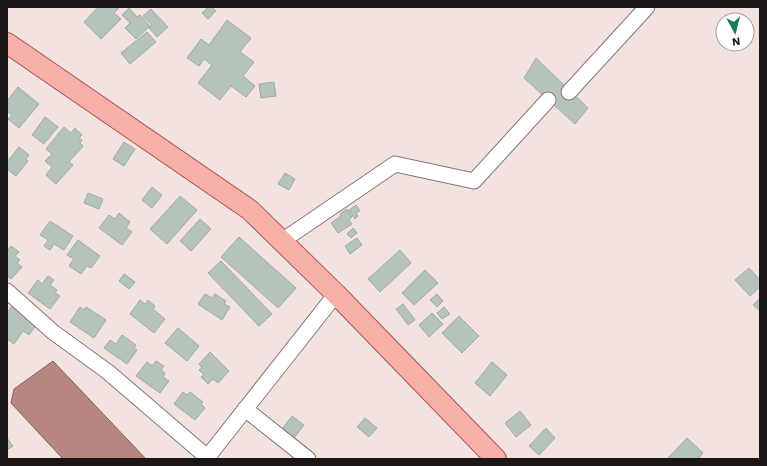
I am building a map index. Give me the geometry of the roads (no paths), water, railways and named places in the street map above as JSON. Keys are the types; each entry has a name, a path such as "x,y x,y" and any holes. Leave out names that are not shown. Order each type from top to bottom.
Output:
{"main road":[{"path":"7,43 250,210 336,294 496,459"}],"street":[{"path":"569,92 647,7"},
{"path":"282,241 395,164 474,181 548,100"},
{"path":"7,291 53,332 108,372 206,458 336,294"},
{"path":"245,409 308,459"}]}
